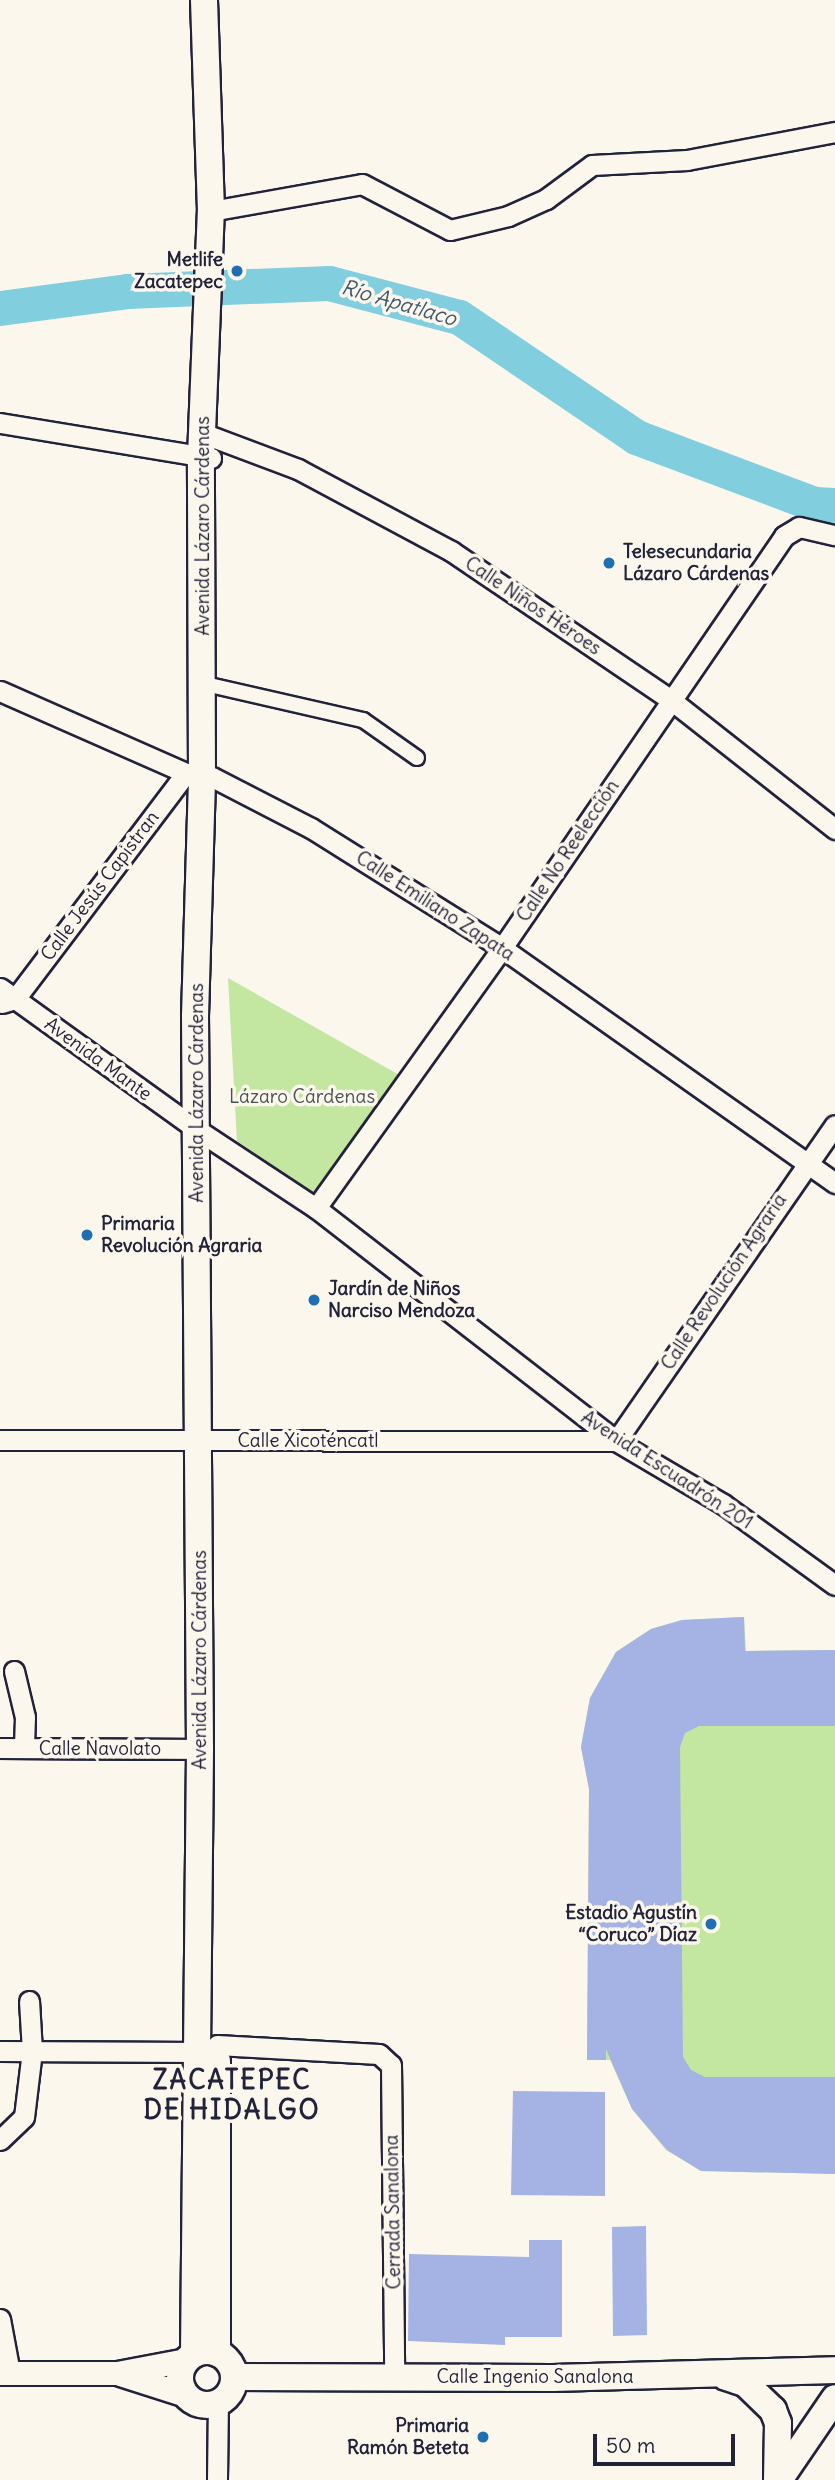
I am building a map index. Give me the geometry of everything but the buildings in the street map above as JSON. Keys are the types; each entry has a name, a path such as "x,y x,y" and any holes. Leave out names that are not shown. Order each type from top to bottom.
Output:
{"main road":[{"name":"Avenida Lázaro Cárdenas","path":"204,0 216,219"},
{"name":"Avenida Lázaro Cárdenas","path":"199,2356 208,2049 208,1441 200,775 207,446 214,332 220,0"},
{"name":"Avenida Lázaro Cárdenas","path":"200,775 214,686 207,446"},
{"name":"Avenida Lázaro Cárdenas","path":"208,1441 200,1749 208,1906"},
{"path":"199,2356 229,2362 234,2377 232,2389 218,2403 200,2405 186,2395 180,2377 199,2356"},
{"name":"Calle Ingenio Sanalona","path":"234,2377 721,2376 835,2370"},
{"path":"721,2376 745,2383 773,2410 778,2423 778,2480"},
{"path":"778,2480 835,2398"}],"street":[{"path":"216,219 362,184 450,230 508,216 546,199 592,165 687,160 835,132"},
{"name":"Calle Niños Héroes","path":"0,424 207,446 299,469 440,545 671,700 835,829"},
{"name":"Calle No Reelección","path":"316,1208 502,948 784,536 799,527 835,536"},
{"path":"214,686 363,720 418,758"},
{"name":"Calle Emiliano Zapata","path":"0,691 200,775 311,828 502,948 835,1182"},
{"name":"Calle Jesús Capistran","path":"5,997 200,775"},
{"name":"Avenida Mante","path":"5,997 204,1134"},
{"name":"Calle Revolución Agraria","path":"616,1441 806,1163 835,1125"},
{"name":"Avenida Escuadrón 201","path":"204,1134 316,1208 616,1441 723,1504 835,1585"},
{"name":"Calle Xicoténcatl","path":"0,1440 616,1441"},
{"path":"14,1671 25,1717 24,1748"},
{"name":"Calle Navolato","path":"0,1748 200,1749"},
{"path":"0,2140 24,2117 32,2052 29,2001"},
{"path":"0,2051 208,2049"},
{"name":"Cerrada Sanalona","path":"208,2049 379,2054 391,2065 394,2377"},
{"path":"0,2319 5,2373 117,2373 199,2356"},
{"path":"117,2373 186,2395"},
{"path":"217,2480 218,2403"}],"green space":[{"name":"Lázaro Cárdenas","path":"228,978 401,1076 314,1193 237,1141"},
{"name":"Estadio Agustín “Coruco” Díaz","path":"744,1617 746,1651 835,1650 835,2174 701,2171 666,2150 632,2109 610,2060 587,2060 589,1789 581,1747 590,1698 616,1652 651,1629 682,1620"}],"waterway":[{"name":"Río Apatlaco","path":"0,308 127,291 329,283 459,317 636,437 814,504 835,505"}],"place":[{"name":"Metlife Zacatepec","path":"237,271"},
{"name":"Telesecundaria Lázaro Cárdenas","path":"609,563"},
{"name":"Primaria Revolución Agraria","path":"87,1235"},
{"name":"Jardín de Niños Narciso Mendoza","path":"314,1300"},
{"name":"Estadio Agustín “Coruco” Díaz","path":"711,1924"},
{"name":"Primaria Ramón Beteta","path":"483,2437"}],"district":[{"name":"ZACATEPEC DE HIDALGO","path":"232,2095"}]}
